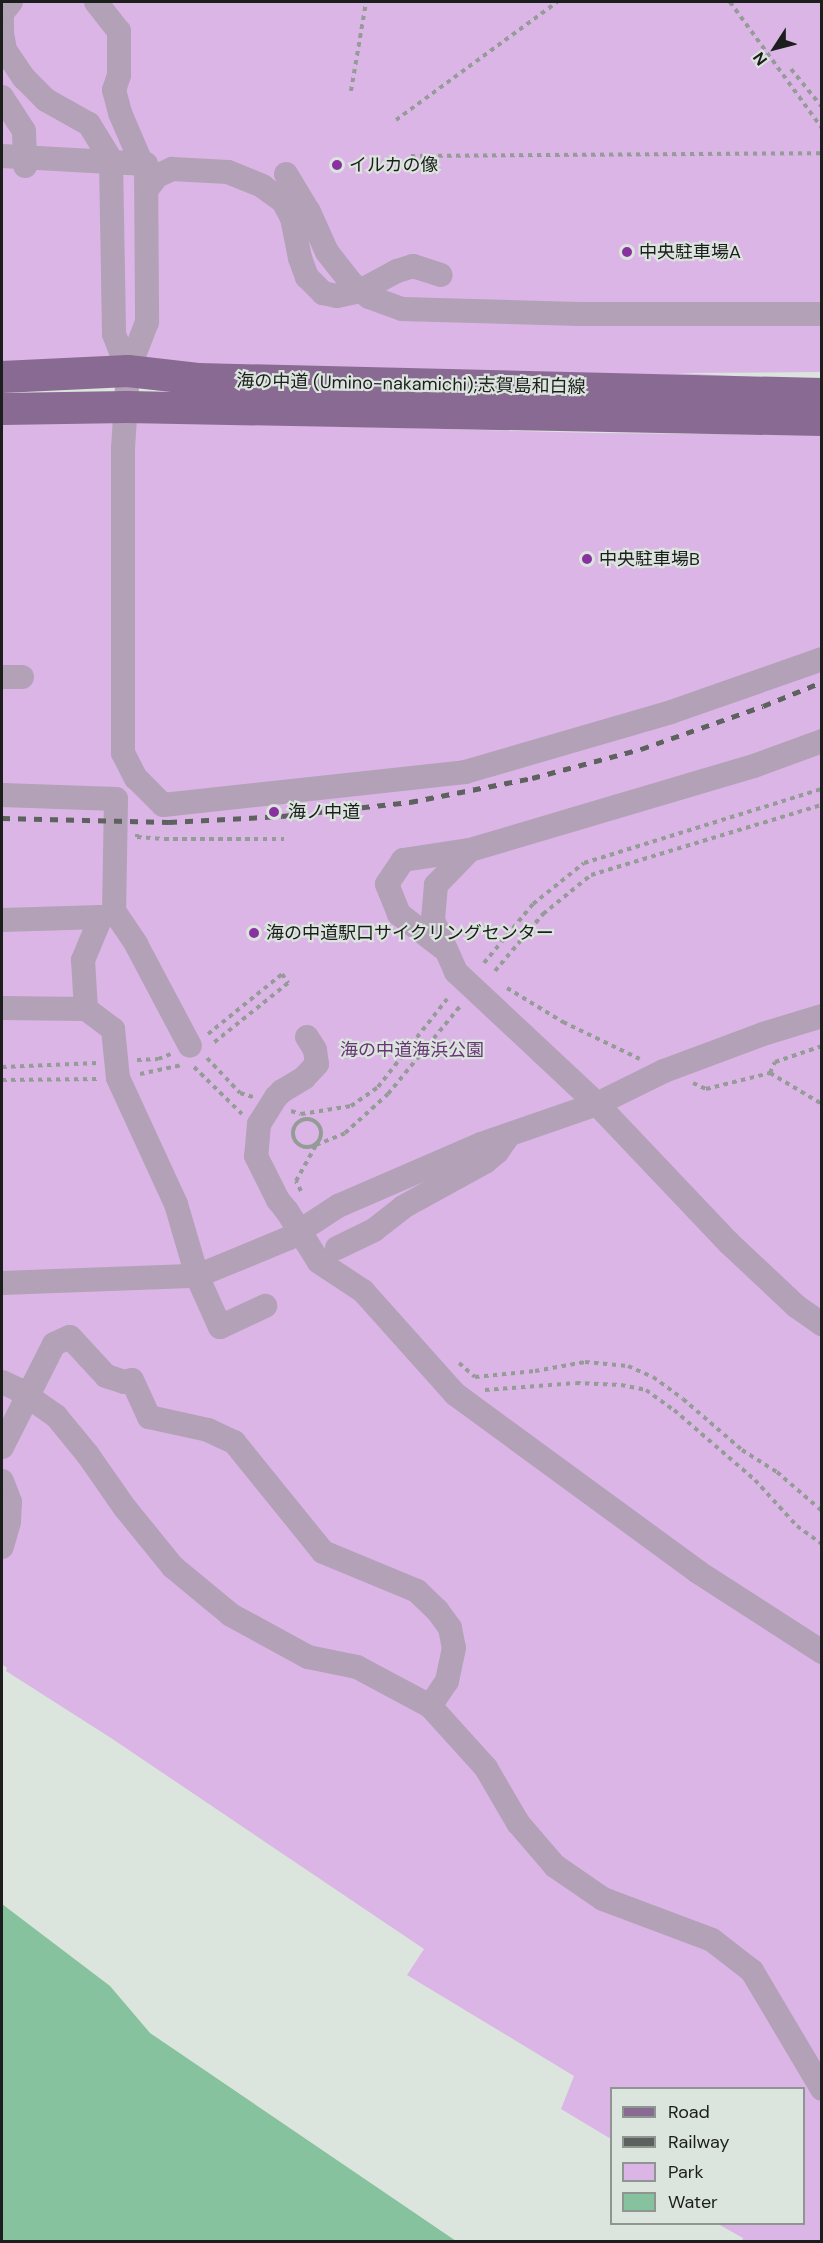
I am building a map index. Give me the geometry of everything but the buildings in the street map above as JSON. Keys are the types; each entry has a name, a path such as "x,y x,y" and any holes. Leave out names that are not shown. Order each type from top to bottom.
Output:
{"main road":[{"name":"海の中道 (Umino-nakamichi);志賀島和白線","path":"2,376 128,371 198,379 822,394"},
{"name":"海の中道 (Umino-nakamichi);志賀島和白線","path":"2,409 127,407 822,420"}],"street":[{"path":"11,2 2,13 5,50 24,78 46,100 89,124 111,160 114,333 128,371"},
{"path":"96,2 119,31 119,75 114,90 120,113 144,164 147,189 147,322 128,371 123,448 123,753 135,778 163,805 465,772 671,712 822,659"},
{"path":"2,97 24,131 26,162"},
{"path":"2,156 26,162 111,160 144,164"},
{"path":"147,189 157,176 172,169 228,172 262,186 283,201 292,218 300,258 307,277 323,293 337,296 360,291 397,271 413,266 441,275"},
{"path":"286,174 309,212 327,252 360,291 402,309 580,314 822,314"},
{"path":"443,948 399,914 387,884 403,861 470,850 754,766 822,741"},
{"path":"2,795 116,799 107,914 83,960 86,1009"},
{"path":"470,850 436,885 433,920 443,948 456,972 597,1104 729,1244 796,1306 822,1324"},
{"path":"403,861 423,868 436,885"},
{"path":"2,920 107,914 136,944 197,1050"},
{"path":"2,1008 86,1009 113,1029 118,1078 176,1204 197,1276 219,1328 265,1306"},
{"path":"2,1283 197,1276 289,1238 338,1206 509,1134 597,1104 664,1071 763,1034 822,1016"},
{"path":"307,1037 315,1050 317,1064 304,1078 276,1097 259,1124 256,1156 278,1200 319,1262 363,1291 455,1394 698,1572 822,1652"},
{"path":"337,1248 374,1230 403,1207 485,1162 497,1152 509,1134"},
{"path":"2,1447 54,1344 70,1337 106,1376 124,1382 132,1380 149,1417 208,1430 234,1442 323,1552 417,1591 437,1610 450,1628 454,1648 447,1681 430,1706"},
{"path":"2,1382 29,1396 56,1416 88,1455 124,1508 172,1567 231,1615 308,1657 357,1666 430,1706 486,1768 518,1822 555,1866 603,1899 712,1940 752,1971 822,2089"},
{"path":"2,1481 10,1502 9,1522 2,1547"}],"path":[{"path":"351,91 366,2"},
{"path":"396,120 557,2"},
{"path":"730,2 822,128"},
{"path":"791,69 822,107"},
{"path":"411,156 822,153"},
{"path":"484,963 533,904 584,863 822,789"},
{"path":"495,971 543,914 591,875 822,805"},
{"path":"137,837 284,839"},
{"path":"282,974 288,983 197,1050 282,974"},
{"path":"503,986 563,1023 706,1089 770,1072 822,1104"},
{"path":"280,1107 301,1114 351,1106 378,1087 447,999"},
{"path":"305,1199 296,1181 316,1145 322,1135 319,1125 310,1119 299,1121 293,1131 296,1142 305,1147 316,1145 345,1133 388,1094 460,1005"},
{"path":"770,1072 775,1062 822,1046"},
{"path":"197,1050 240,1093 260,1100"},
{"path":"197,1050 202,1073 223,1098 244,1116"},
{"path":"451,1356 475,1377 535,1371 585,1362 628,1366 653,1377 742,1450 777,1472 822,1511"},
{"path":"479,1391 520,1385 576,1383 621,1384 646,1390 674,1410 755,1480 797,1526 822,1544"}],"green space":[{"path":"2,2 821,2 821,372 676,373 756,377 2,375"},
{"name":"海の中道海浜公園","path":"66,419 597,433 821,435 821,2241 742,2241 743,2238 720,2225 805,2225 805,2087 610,2087 610,2138 561,2109 574,2076 407,1975 424,1949 111,1738 6,1671 7,1668 2,1664 2,421"}],"water":[{"path":"2,1904 110,1986 150,2033 456,2241 2,2241"}],"railway":[{"path":"2,818 169,822 282,816 410,802 532,778 641,749 763,706 822,682"}],"place":[{"name":"イルカの像","path":"337,165"},
{"name":"中央駐車場A","path":"627,252"},
{"name":"中央駐車場B","path":"587,559"},
{"name":"海ノ中道","path":"274,812"},
{"name":"海の中道駅口サイクリングセンター","path":"254,933"}]}
